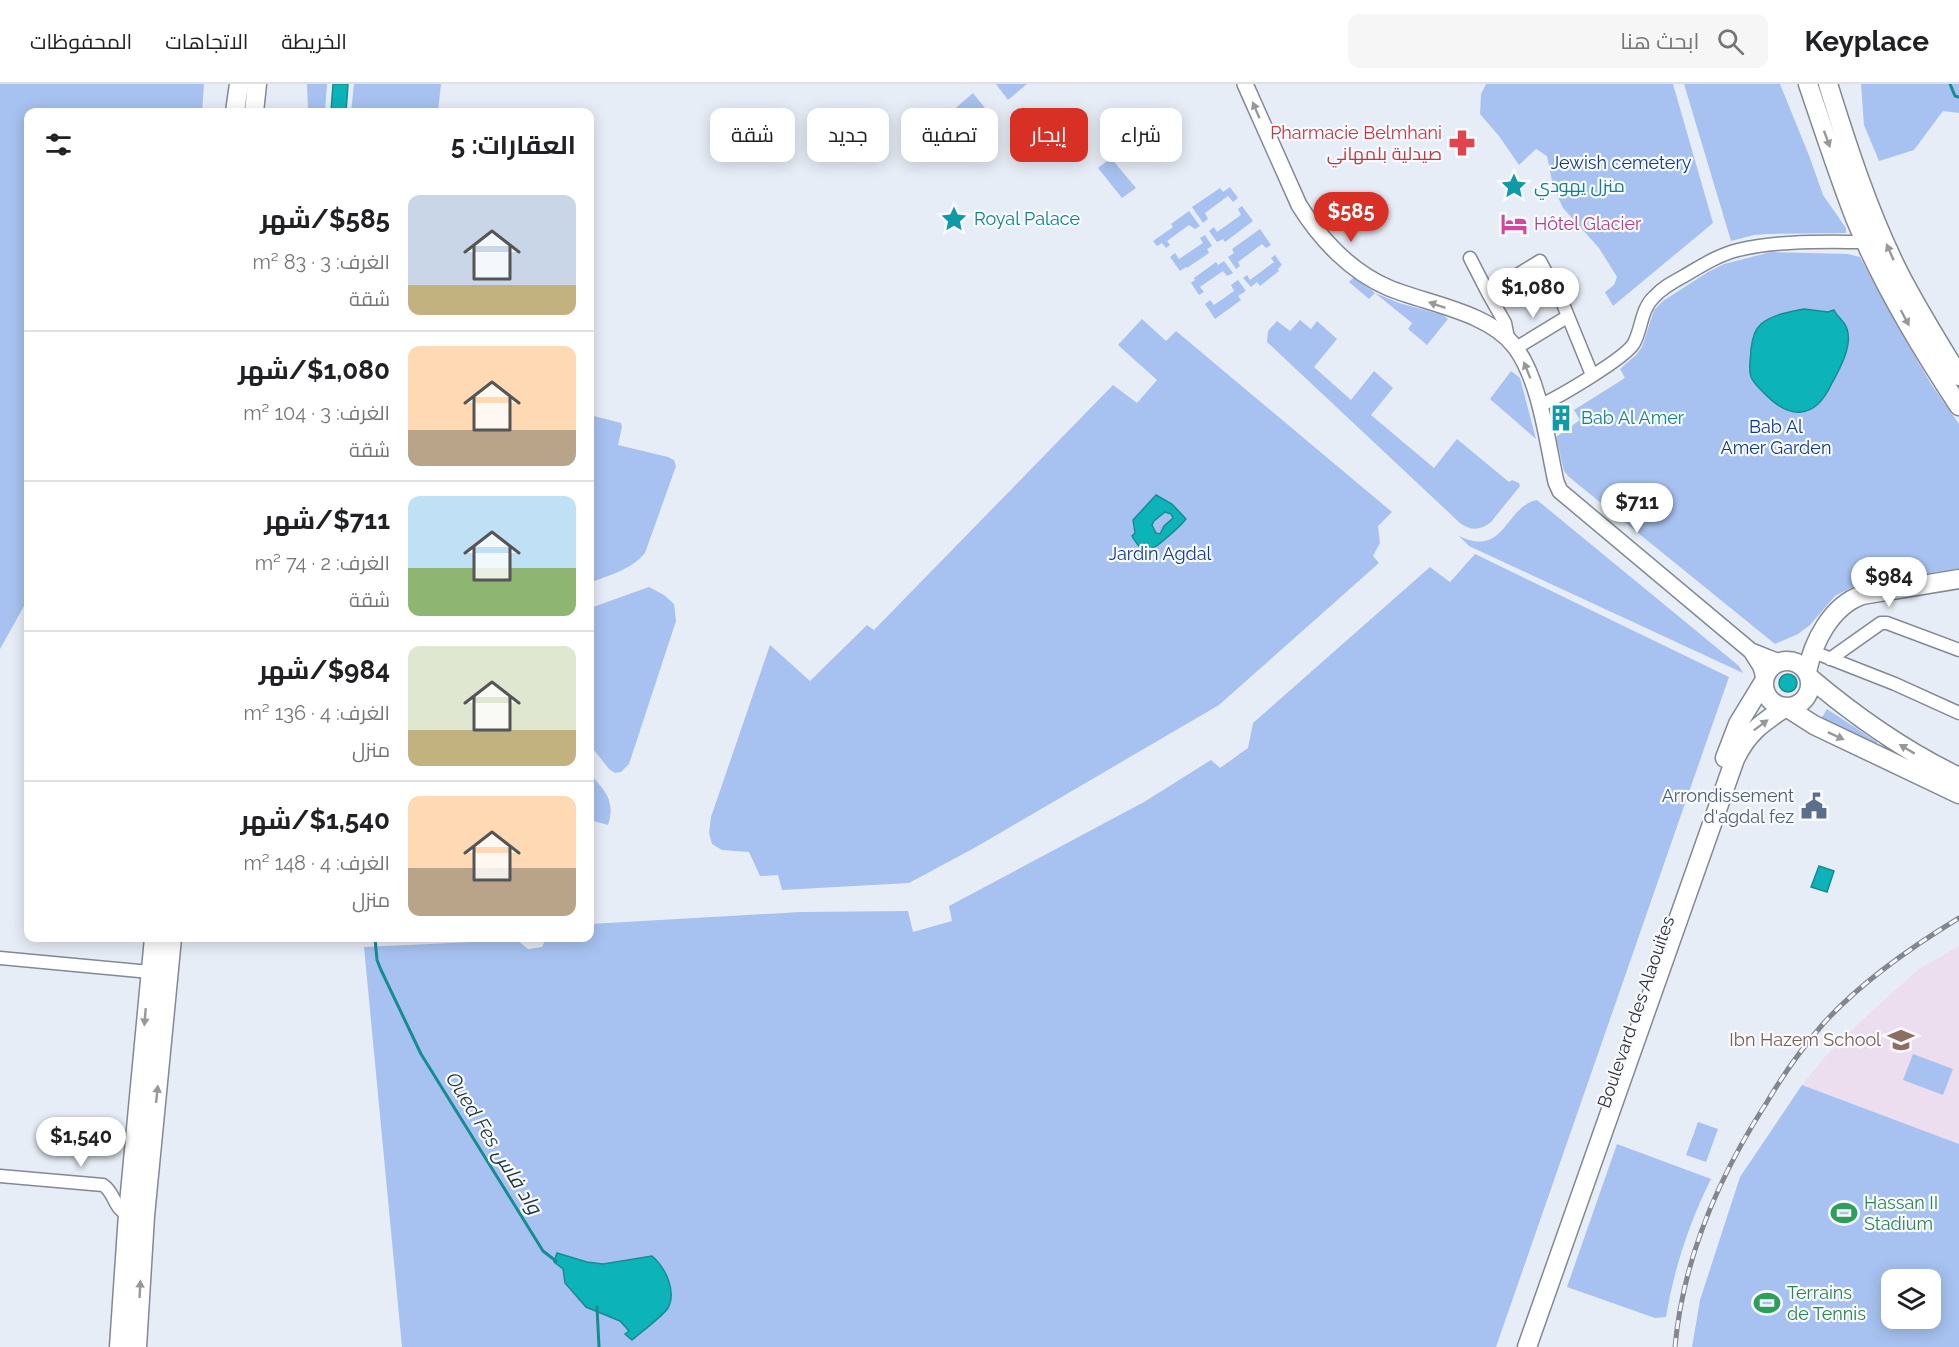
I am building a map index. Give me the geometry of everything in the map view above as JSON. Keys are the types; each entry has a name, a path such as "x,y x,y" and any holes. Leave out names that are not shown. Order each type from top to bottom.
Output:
{"main road":[{"path":"236,108 238,84"},
{"path":"254,108 256,84"},
{"path":"1808,84 1866,242 1912,332 1959,406"},
{"path":"1828,84 1875,216 1899,271 1927,325 1959,376"},
{"path":"1786,707 1793,706 1805,698 1810,685 1808,675 1811,651 1834,615 1853,598 1959,579"},
{"path":"1811,651 1773,666 1764,680 1767,697 1772,702 1786,707 1814,725 1959,794"},
{"path":"1783,661 1794,662 1831,696 1889,738 1959,777"},
{"name":"Boulevard des Alaouites","path":"1518,1347 1732,736 1764,680"},
{"name":"Boulevard des Alaouites","path":"1527,1347 1736,759 1748,736 1786,707"},
{"path":"137,1347 136,1215 153,942"},
{"path":"119,1347 172,942"}],"street":[{"path":"1245,84 1299,205 1308,220 1337,252 1377,282 1398,292 1479,319 1496,328 1512,343"},
{"path":"1539,406 1555,399 1621,357 1633,345 1644,312 1653,297 1668,285 1707,262 1737,250 1770,245 1803,242 1866,242"},
{"path":"1470,258 1505,323 1512,343 1528,368 1560,491 1751,651 1761,668 1764,680"},
{"path":"1488,293 1540,261 1563,304 1592,375"},
{"path":"1512,343 1567,317"},
{"path":"1830,659 1881,623 1887,623 1959,650"},
{"path":"1751,651 1783,661"},
{"path":"1811,651 1895,684 1959,713"},
{"path":"0,958 150,972"},
{"path":"0,1176 103,1185 109,1190 119,1209 136,1215"}],"shaded area":[{"path":"333,84 348,84 346,108 331,108"},
{"path":"1804,309 1828,312 1834,310 1846,326 1848,343 1841,365 1825,396 1810,410 1793,412 1774,402 1754,382 1750,370 1751,349 1755,332 1761,324 1787,312"},
{"path":"1156,495 1172,504 1186,519 1177,529 1146,552 1132,536 1135,533 1133,520","holes":["1165,512 1171,514 1173,518 1164,526 1160,534 1156,533 1152,525 1154,521"]},
{"path":"1788,674 1794,677 1797,683 1794,689 1788,692 1782,689 1779,683 1782,677"},
{"path":"1819,866 1834,871 1827,892 1811,887"},
{"name":"Ibn Hazem School","path":"1959,946 1959,1144 1802,1085 1825,1057 1859,1023 1919,969"},
{"path":"557,1253 603,1264 652,1256 661,1266 668,1280 671,1294 668,1308 632,1340 625,1334 629,1331 620,1321 586,1307 565,1283 563,1269 554,1262"}],"green space":[{"path":"0,84 204,84 202,108 24,108 24,606 0,649"},
{"path":"307,84 327,84 325,108 308,108"},
{"path":"354,84 441,84 438,108 351,108"},
{"path":"996,84 1027,84 1008,100"},
{"name":"Jewish cemetery","path":"1486,84 1673,84 1713,223 1613,306 1605,292 1614,285 1617,277 1599,248 1563,208 1553,186 1547,156 1536,149 1519,165 1480,114 1481,94"},
{"path":"1684,84 1780,84 1823,195 1846,228 1846,233 1766,234 1731,241"},
{"path":"1861,84 1959,84 1959,113 1943,111 1914,150 1879,161 1864,125"},
{"path":"973,93 985,108 956,108"},
{"path":"1106,162 1114,162 1136,188 1122,198 1098,168"},
{"path":"1230,187 1238,198 1233,202 1228,196 1205,213 1208,219 1203,223 1192,207 1220,188 1223,192"},
{"path":"1242,206 1253,221 1225,242 1223,239 1217,242 1209,231 1214,227 1217,232 1241,215 1238,209"},
{"path":"1189,211 1200,226 1195,229 1189,225 1167,241 1170,245 1166,248 1162,243 1157,246 1153,241 1173,227 1171,224"},
{"path":"1260,229 1271,245 1266,248 1262,244 1238,262 1240,266 1236,269 1228,257 1234,253 1232,249"},
{"path":"1205,235 1212,246 1207,249 1209,253 1180,271 1170,257 1175,253 1179,259 1203,243 1200,238"},
{"name":"Bab Al Amer Garden","path":"1771,252 1848,254 1860,257 1931,384 1959,424 1959,571 1858,584 1835,596 1810,625 1798,634 1775,644 1569,477 1564,471 1556,437 1580,420 1574,410 1625,378 1620,369 1642,347 1654,310 1663,301 1724,264"},
{"path":"1275,255 1282,265 1279,271 1260,286 1257,282 1251,287 1243,278 1247,275 1250,280 1274,262 1271,258"},
{"path":"1224,261 1233,273 1227,276 1223,271 1200,287 1204,292 1199,295 1191,283 1195,280 1194,278 1216,262 1218,265"},
{"path":"1354,277 1375,293 1369,299 1349,282"},
{"path":"1238,280 1246,291 1238,296 1241,300 1215,319 1205,304 1210,300 1214,305 1234,291 1231,285"},
{"path":"1375,293 1399,303 1443,315 1448,319 1427,345 1408,329 1412,323"},
{"name":"Jardin Agdal","path":"1142,319 1166,341 1176,331 1392,512 1378,526 1380,543 1373,556 1379,563 1219,705 976,847 909,883 782,890 778,875 760,876 749,852 722,850 712,844 709,833 711,817 770,645 810,681 867,625 874,630 1113,385 1137,403 1157,380 1118,345"},
{"path":"1300,320 1311,329 1317,321 1337,339 1314,367 1351,400 1374,371 1393,388 1371,415 1434,468 1457,439 1509,482 1512,480 1519,483 1520,486 1491,522 1476,529 1461,524 1267,342 1268,331 1277,321 1290,331"},
{"path":"1511,371 1520,378 1536,439 1490,399"},
{"path":"594,416 621,423 618,445 668,457 674,460 676,466 645,553 633,564 594,581"},
{"path":"1537,500 1739,666 1743,673 1469,546 1459,536 1474,541 1486,541 1496,536 1526,504"},
{"path":"1475,554 1729,677 1496,1347 402,1347 364,947 519,942 528,949 542,947 544,942 594,942 594,924 801,912 908,911 913,932 952,921 949,906 1144,802 1211,760 1220,768 1248,748 1253,723 1430,567 1450,582"},
{"path":"649,587 664,595 674,604 676,621 629,764 621,772 615,773 594,750 594,607"},
{"path":"1827,709 1877,742 1876,745 1821,719"},
{"path":"594,778 610,803 608,825 594,821"},
{"path":"1913,1054 1953,1069 1943,1095 1903,1080"},
{"name":"Hassan II Stadium","path":"1802,1085 1959,1144 1959,1347 1692,1347 1700,1300 1740,1177"},
{"path":"1698,1122 1718,1129 1706,1162 1686,1155"},
{"path":"1617,1144 1711,1179 1683,1246 1666,1317 1655,1318 1567,1287"}],"waterway":[{"path":"1950,84 1955,96 1959,97"},
{"name":"Oued Fes واد فاس","path":"375,942 377,960 381,970 421,1054 543,1251 556,1261"},
{"name":"Oued Fes واد فاس","path":"597,1307 599,1347"}],"railway":[{"path":"1675,1347 1686,1282 1706,1219 1733,1159 1780,1082 1815,1033 1853,994 1905,953 1959,918"}],"place":[{"name":"Pharmacie Belmhani صيدلية بلمهاني","path":"1462,143"},
{"name":"منزل يهودي","path":"1514,186"},
{"name":"Royal Palace","path":"954,219"},
{"name":"Hôtel Glacier","path":"1514,224"},
{"name":"Bab Al Amer","path":"1561,418"},
{"name":"Arrondissement d'agdal fez","path":"1814,806"},
{"name":"Ibn Hazem School","path":"1901,1040"},
{"name":"Hassan II Stadium","path":"1844,1213"},
{"name":"Terrains de Tennis","path":"1767,1303"}]}
